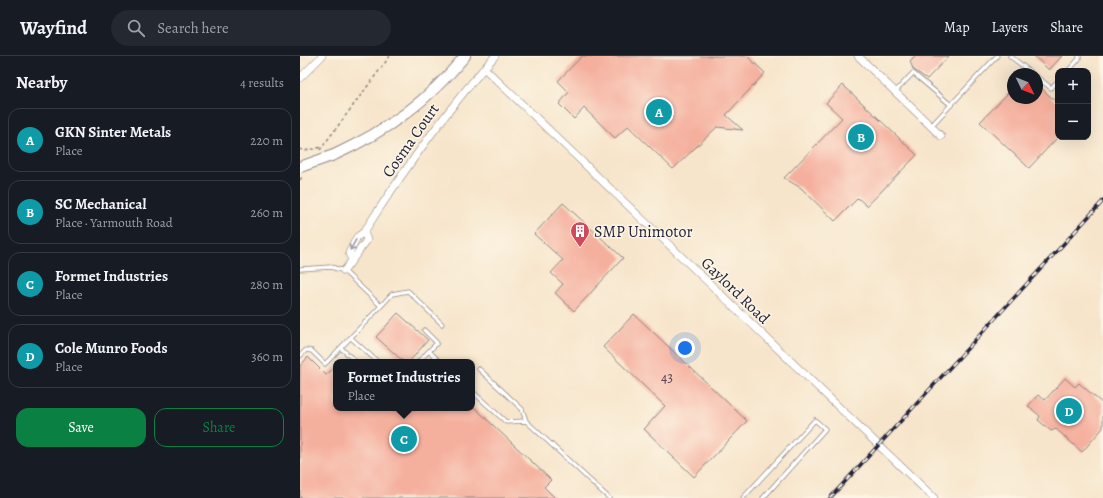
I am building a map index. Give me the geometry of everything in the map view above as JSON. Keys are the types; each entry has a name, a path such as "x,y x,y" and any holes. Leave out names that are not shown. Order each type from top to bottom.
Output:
{"main road":[{"path":"302,170 358,144 406,114 428,96 465,56"}],"street":[{"path":"300,78 322,56"},
{"name":"Cosma Court","path":"344,271 367,240 364,232 428,137 450,108 495,56"},
{"path":"858,56 941,136"},
{"name":"Gaylord Road","path":"484,68 934,498"}],"lane":[{"path":"931,126 997,56"},
{"path":"1010,56 1025,68"},
{"path":"1071,68 1080,57"},
{"path":"895,92 913,73 951,105"},
{"path":"1043,81 1052,88 1055,84"},
{"path":"300,269 331,267 344,271 381,306"},
{"path":"300,356 306,350 312,351 326,364 392,294 408,291 442,324"},
{"path":"421,359 437,343 424,330"},
{"path":"351,338 375,359"},
{"path":"341,348 353,359"},
{"path":"429,351 437,359"},
{"path":"479,369 522,408 526,421 609,498"},
{"path":"475,394 506,422 526,421"},
{"path":"743,498 815,420 825,429 763,498"}],"path":[{"path":"318,154 390,56"},
{"path":"300,149 304,151 322,147"},
{"path":"300,180 302,170"}],"building":[{"path":"582,56 747,56 765,73 726,115 743,130 717,127 673,169 628,126 615,138 584,108 574,119 559,104 569,92 558,81"},
{"path":"915,56 949,56 927,79 913,69 910,61"},
{"path":"1034,56 1062,56 1049,70"},
{"path":"843,85 917,155 867,206 858,198 835,221 801,188 784,178 842,118 826,103"},
{"path":"1043,90 1055,101 1055,140 1029,168 980,122 1007,94 1007,104 1043,104"},
{"name":"SMP Unimotor","path":"563,203 623,258 574,311 555,293 563,284 551,273 563,260 534,234"},
{"path":"398,313 428,340 412,359 401,359 376,337"},
{"path":"634,314 747,421 694,477 644,429 665,406 603,347"},
{"path":"308,357 326,375 333,369 333,411 475,411 475,408 551,480 544,487 555,498 300,498 300,366"},
{"path":"1065,378 1075,387 1079,383 1103,404 1103,428 1082,452 1056,429 1051,431 1038,420 1040,416 1028,406 1038,395 1045,400"}],"railway":[{"path":"830,498 1103,201"}],"place":[{"name":"GKN Sinter Metals","path":"659,112"},
{"name":"SC Mechanical","path":"861,137"},
{"name":"SMP Unimotor","path":"580,248"},
{"name":"Cole Munro Foods","path":"1069,411"},
{"name":"Formet Industries","path":"404,439"}]}
